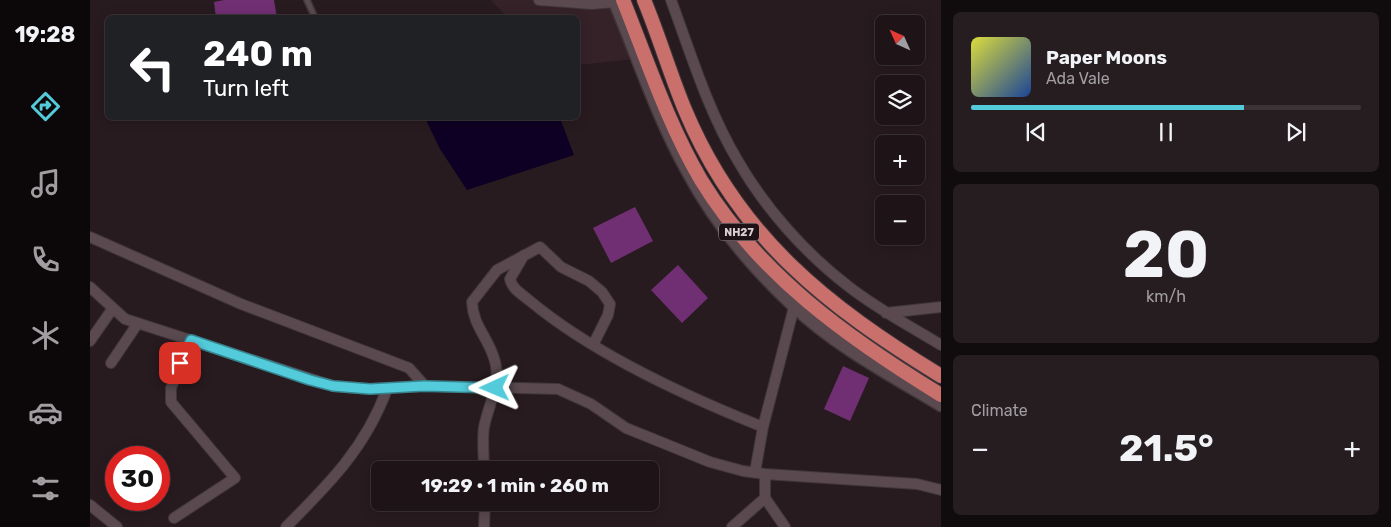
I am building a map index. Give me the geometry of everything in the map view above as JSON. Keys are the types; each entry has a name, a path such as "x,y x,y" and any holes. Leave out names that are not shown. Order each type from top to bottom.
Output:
{"highway":[{"name":"NH27","path":"645,0 685,111 701,143 757,232 784,260 837,307 941,376"},
{"name":"NH27","path":"617,1 686,152 702,180 736,230 778,276 816,310 857,341 941,395"}],"street":[{"path":"539,0 592,4 617,1 658,112 687,171 724,229 756,268 794,307 823,330 884,371 941,405"},
{"path":"671,0 705,93 738,161 770,209 800,242 847,286 941,345"},
{"path":"90,236 241,304 409,368 424,386"},
{"path":"484,461 484,429 495,388 496,368 491,348 473,316 472,302 497,270 540,248 561,267 589,281 602,292 610,304 608,316 593,345"},
{"path":"524,255 510,279 511,286 539,309 593,345 719,409 763,427"},
{"path":"90,287 125,319 333,386 558,389 591,404 626,428 710,462 760,473 917,484 941,490"},
{"path":"785,527 765,498 760,473 763,427 794,307"},
{"path":"886,312 941,307"},
{"path":"90,342 113,308"},
{"path":"111,363 138,323"},
{"path":"174,518 235,478 171,402 171,388 191,340"},
{"path":"286,527 329,484 352,455 377,417 387,388"},
{"path":"732,527 765,498"},
{"path":"90,505 117,527"},
{"path":"484,527 485,511"}],"lane":[{"path":"307,0 314,15"}],"shaded area":[{"path":"491,0 605,0 635,59 580,65 580,15 505,15"},
{"path":"426,120 561,120 574,155 467,190 440,149"}],"building":[{"path":"224,0 274,0 276,15 216,15 214,2"},
{"path":"635,207 653,241 611,263 593,228"},
{"path":"678,265 708,298 682,323 651,290"},
{"path":"843,366 869,378 850,421 824,409"}],"route":[{"path":"180,363 191,340 333,386 370,389 424,386 438,388 495,388"}]}
